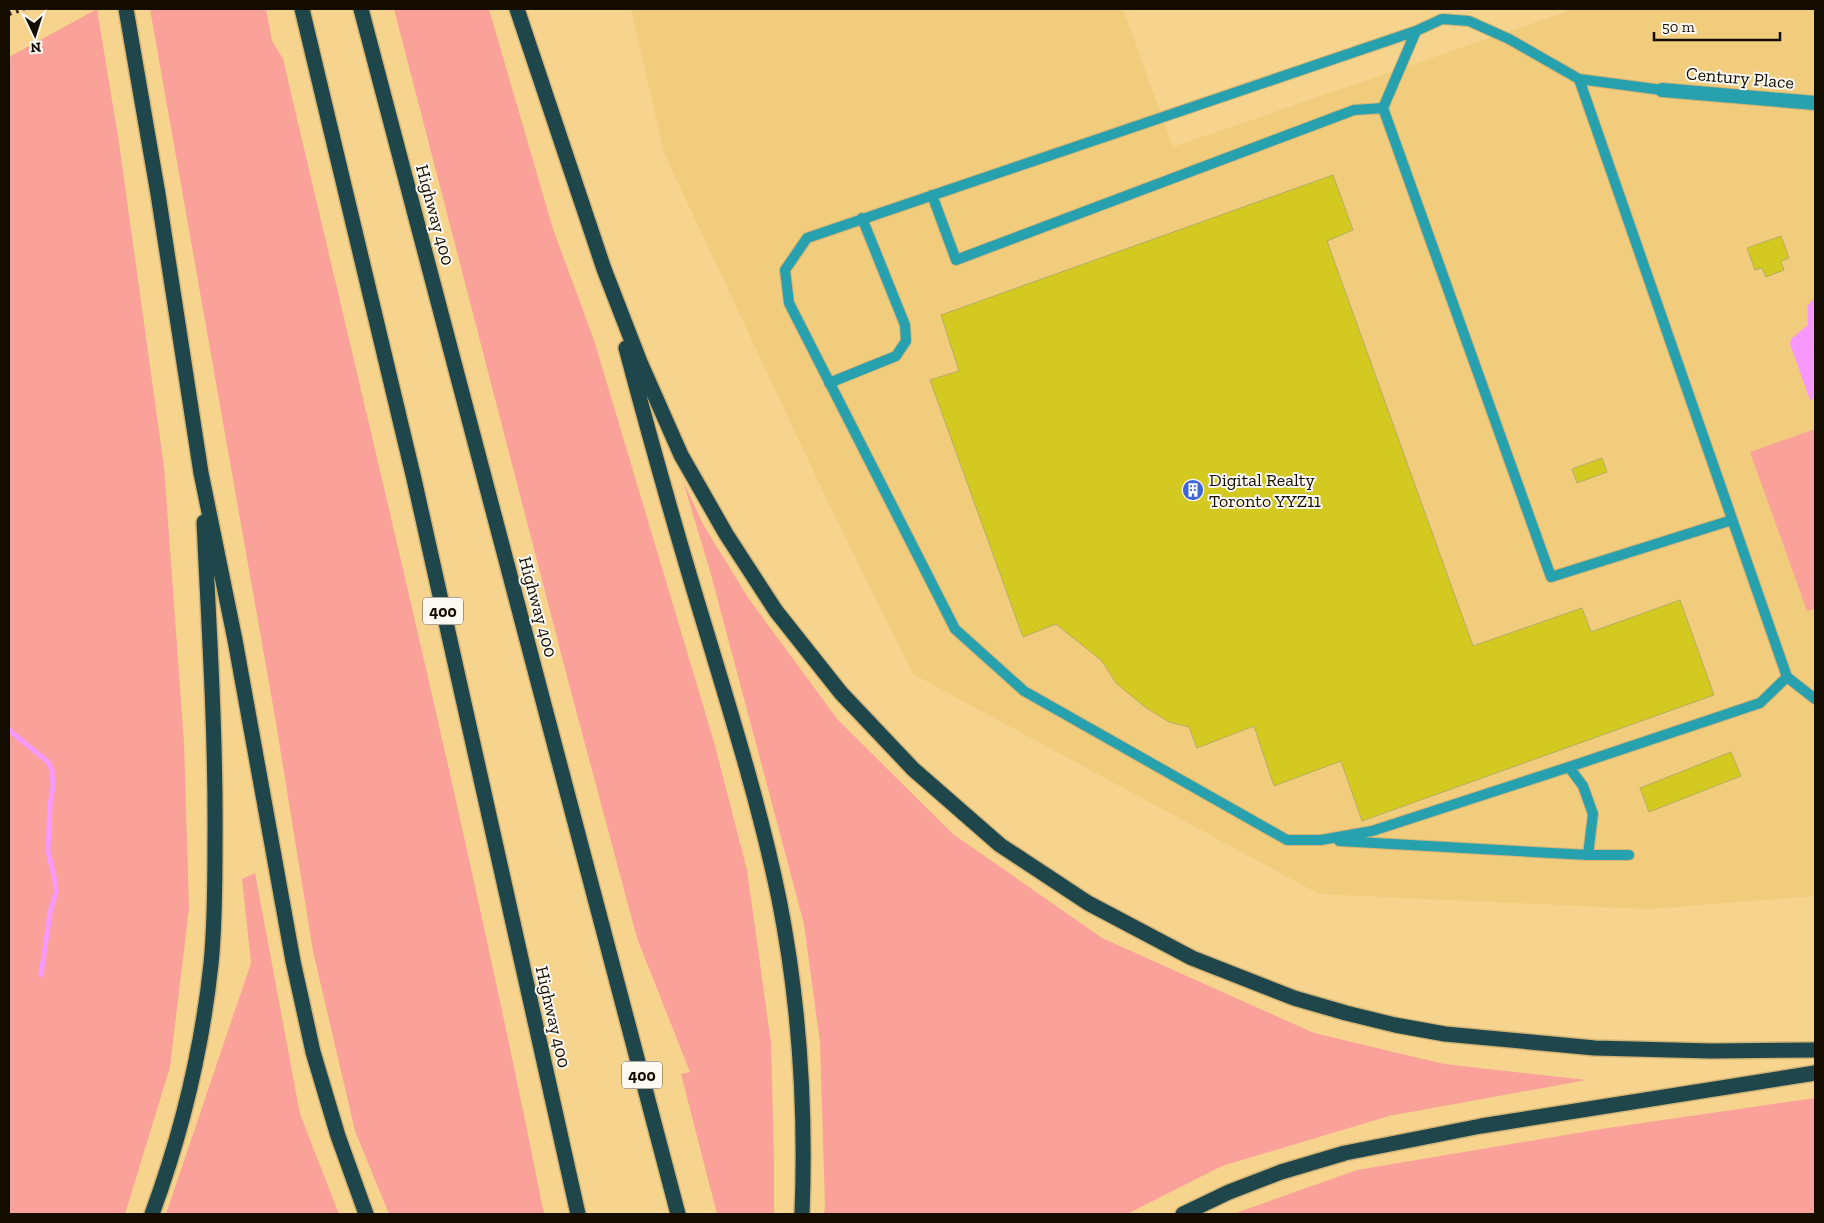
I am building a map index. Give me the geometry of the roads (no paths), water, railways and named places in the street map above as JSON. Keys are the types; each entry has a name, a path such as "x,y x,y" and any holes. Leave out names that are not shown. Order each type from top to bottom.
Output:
{"highway":[{"path":"126,9 158,194 201,473 235,640 293,961 313,1052 338,1136 366,1214"},
{"name":"Highway 400","path":"302,9 414,479 578,1214"},
{"name":"Highway 400","path":"361,9 678,1214"},
{"path":"517,9 604,269 640,362 682,455 726,534 776,611 841,692 914,769 1000,845 1088,903 1192,958 1302,1000 1395,1025 1445,1034 1595,1048 1711,1051 1815,1050"},
{"path":"604,269 662,482 752,789 779,899 795,1003 804,1172 802,1214"},
{"path":"152,1214 163,1183 192,1078 202,1028 211,963 215,881 216,789 201,473"},
{"path":"1183,1214 1229,1192 1281,1172 1345,1153 1481,1126 1815,1073"}],"street":[{"name":"Century Place","path":"1662,90 1815,103"}],"lane":[{"path":"1629,855 1588,856 1321,840 1287,840 1024,691 955,629 789,303 785,270 807,238 1416,31 1442,19 1469,21 1509,40 1579,79 1662,90"},
{"path":"1416,31 1383,108 1551,577 1732,520"},
{"path":"1579,79 1788,677 1815,699"},
{"path":"932,195 956,260 1354,110 1383,108"},
{"path":"830,383 896,356 906,341 905,324 862,218"},
{"path":"1321,840 1372,831 1760,703 1788,677"},
{"path":"1570,767 1583,786 1593,814 1588,856"}],"waterway":[{"path":"9,730 48,762 52,770 53,787 50,804 48,851 56,892 50,913 41,975"}],"railway":[{"path":"9,14 24,9"}],"place":[{"name":"Digital Realty Toronto YYZ11","path":"1193,490"}]}
